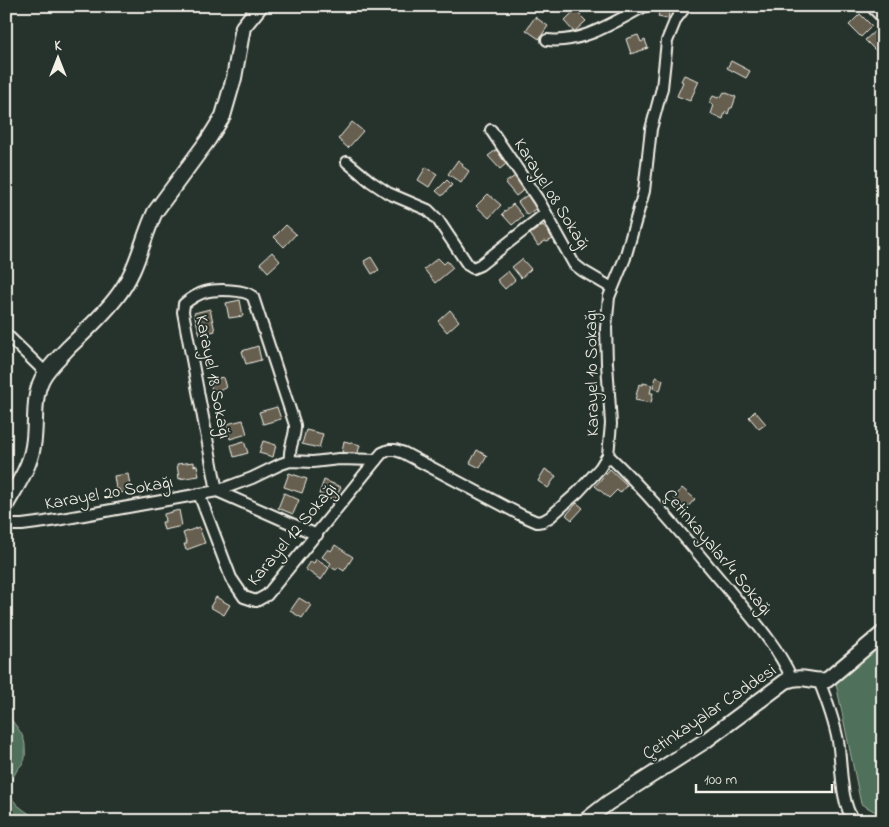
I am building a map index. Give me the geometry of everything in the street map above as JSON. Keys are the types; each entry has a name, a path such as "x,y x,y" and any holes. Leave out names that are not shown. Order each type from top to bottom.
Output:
{"street":[{"path":"6,505 32,455 39,388 46,372 116,299 131,277 155,212 208,140 223,116 232,86 243,27 260,6"},
{"path":"547,40 564,41 582,37 645,6"},
{"name":"Karayel 10 Sokağı","path":"217,491 290,461 376,460 382,453 395,450 404,453 521,516 537,522 550,517 578,492 600,468 608,455 612,424 606,328 607,306 612,288 630,244 644,191 651,129 662,88 667,41 676,19 686,6"},
{"path":"870,6 883,18"},
{"name":"Karayel 08 Sokağı","path":"491,130 546,213 574,264 612,288"},
{"path":"347,162 388,193 428,210 438,220 468,265 473,268 480,265 546,213"},
{"name":"Karayel 18 Sokağı","path":"217,491 183,312 184,304 205,292 245,292 253,297 295,429 289,451 290,461"},
{"path":"6,334 46,372"},
{"name":"Çetinkayalar/4 Sokağı","path":"608,455 657,505 756,624 780,656 792,679"},
{"name":"Karayel 12 Sokağı","path":"199,494 231,578 244,597 251,600 261,600 317,535 376,460"},
{"path":"217,491 317,535"},
{"name":"Karayel 20 Sokağı","path":"6,525 45,522 217,491"},
{"path":"854,821 849,812 846,799 838,742 831,712 819,681 827,680 883,633"},
{"name":"Çetinkayalar Caddesi","path":"585,821 608,803 680,758 786,681 804,678 819,681"}],"green space":[{"path":"883,633 883,816 861,804 835,679"},
{"path":"6,711 20,731 25,745 25,760 12,780 11,795 18,805 40,821 6,821"}],"building":[{"path":"660,6 670,7 668,19 658,17"},
{"path":"575,10 586,21 574,32 564,21"},
{"path":"860,14 872,26 861,37 849,25"},
{"path":"535,17 548,26 539,39 526,30"},
{"path":"876,30 883,37 883,43 875,50 865,40"},
{"path":"638,35 641,42 645,40 648,48 631,54 626,39"},
{"path":"731,61 750,71 746,78 727,68"},
{"path":"684,75 699,81 690,101 677,96"},
{"path":"724,92 736,97 732,108 730,108 728,114 725,112 723,119 711,114 714,105 709,103 713,96 721,97"},
{"path":"352,122 363,131 348,148 338,139"},
{"path":"496,150 508,162 500,169 488,156"},
{"path":"458,160 469,171 461,183 448,174"},
{"path":"426,167 437,174 429,187 418,180"},
{"path":"515,176 525,189 516,196 505,183"},
{"path":"447,180 452,185 442,196 436,191"},
{"path":"488,194 501,205 489,218 476,206"},
{"path":"529,194 538,207 527,215 518,202"},
{"path":"513,204 523,216 512,225 502,214"},
{"path":"286,225 296,234 284,247 274,237"},
{"path":"543,225 553,239 545,241 538,246 530,234"},
{"path":"272,252 280,261 268,272 260,263"},
{"path":"371,257 379,270 372,274 364,261"},
{"path":"438,258 444,264 447,261 453,268 435,283 424,269"},
{"path":"522,259 531,269 521,278 512,267"},
{"path":"508,271 515,280 505,289 497,280"},
{"path":"240,300 243,316 229,318 226,303"},
{"path":"210,309 215,331 200,335 194,313"},
{"path":"450,310 459,321 447,332 438,321"},
{"path":"258,346 261,360 246,364 242,351"},
{"path":"223,377 226,388 212,391 210,380"},
{"path":"656,377 663,380 660,391 653,388"},
{"path":"643,383 652,385 650,393 653,393 651,403 635,400 639,384 643,385"},
{"path":"277,407 281,419 263,424 259,412"},
{"path":"755,411 766,424 759,429 749,417"},
{"path":"243,420 247,434 230,439 227,424"},
{"path":"306,430 323,434 319,448 302,444"},
{"path":"244,441 248,453 234,457 231,445"},
{"path":"263,441 276,445 273,457 259,453"},
{"path":"344,441 360,445 357,456 342,452"},
{"path":"477,450 487,456 480,468 470,463"},
{"path":"194,462 194,466 197,465 199,476 179,479 177,464"},
{"path":"545,469 556,476 548,488 538,481"},
{"path":"610,469 627,485 620,493 617,490 609,498 595,486"},
{"path":"289,473 307,479 302,493 284,487"},
{"path":"128,474 131,491 120,493 119,489 116,489 114,476"},
{"path":"324,480 341,487 335,500 319,494"},
{"path":"682,488 695,499 683,512 677,506 680,503 674,498"},
{"path":"284,493 299,500 293,514 278,508"},
{"path":"577,503 583,508 572,520 566,515"},
{"path":"179,510 182,526 164,530 162,522 165,522 164,514"},
{"path":"199,527 205,543 186,550 184,544 187,544 183,533"},
{"path":"335,545 353,557 344,571 338,567 336,570 329,566 331,563 322,557 328,549 331,551"},
{"path":"316,559 329,568 321,580 305,569 310,561 314,563"},
{"path":"216,597 230,605 224,615 210,607"},
{"path":"299,598 311,605 302,618 290,611"}]}
